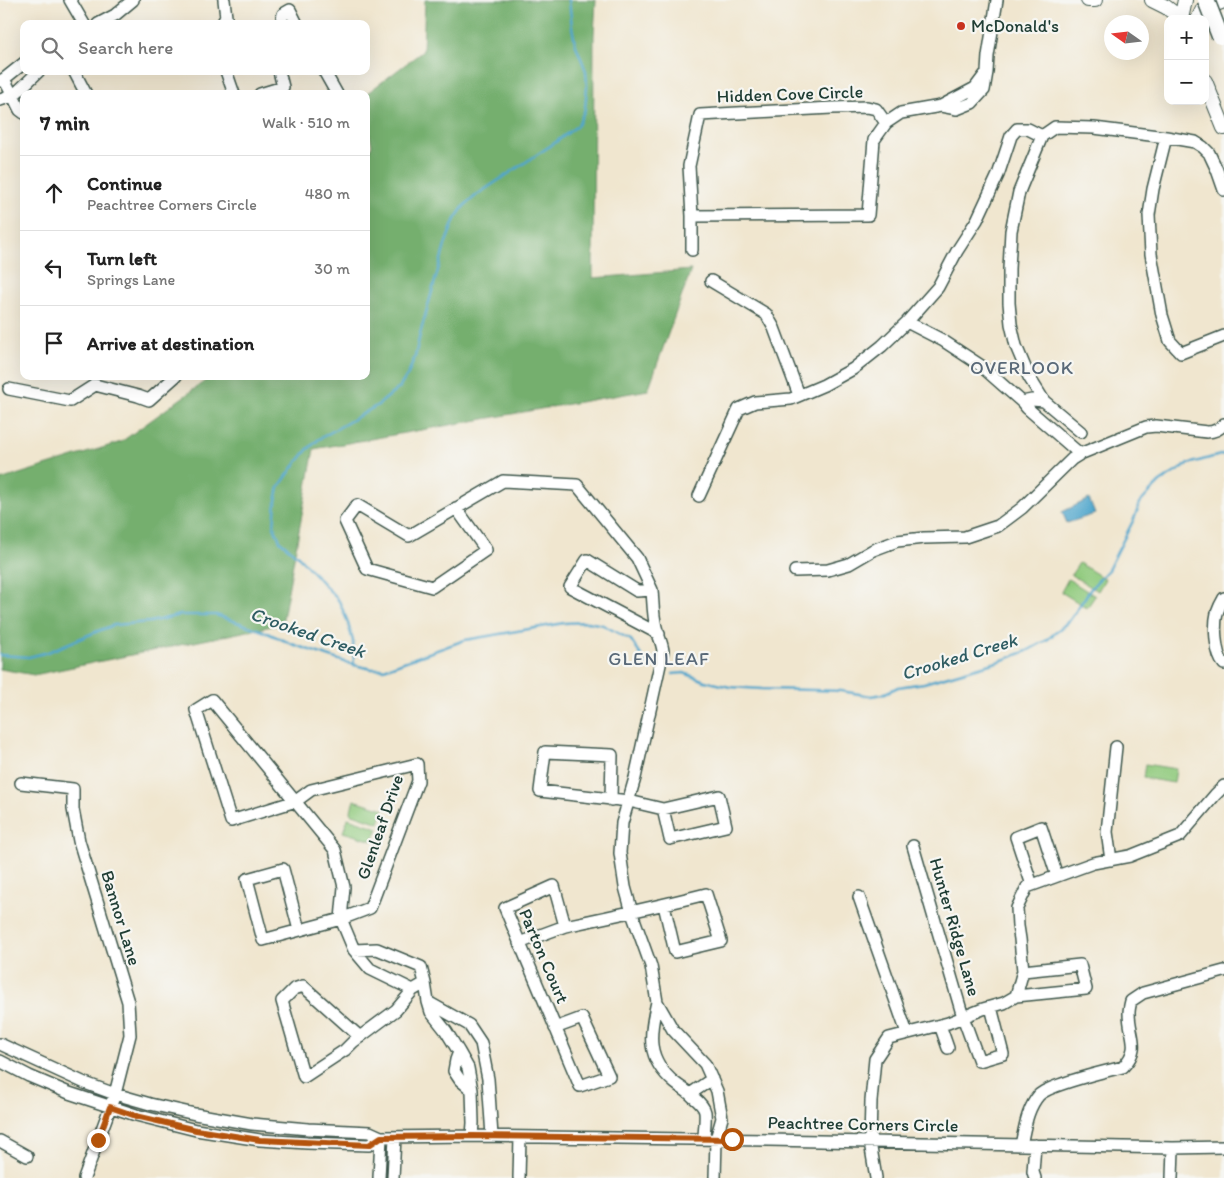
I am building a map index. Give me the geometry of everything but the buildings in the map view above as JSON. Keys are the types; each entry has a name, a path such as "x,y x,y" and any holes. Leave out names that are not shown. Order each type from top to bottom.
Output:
{"highway":[{"path":"1206,0 1220,36"}],"main road":[{"path":"1088,0 1096,0"},
{"path":"1152,0 1176,15"},
{"path":"1172,0 1179,15"},
{"path":"1181,15 1186,0"},
{"path":"1200,15 1204,9 1224,0"},
{"path":"1209,90 1224,128"}],"street":[{"path":"70,0 82,20"},
{"path":"106,20 134,0"},
{"path":"224,0 226,17 224,20"},
{"path":"692,216 868,215 874,140 886,123 901,113 941,106 957,109 972,103 984,90 997,0"},
{"path":"282,20 283,14 290,10 295,20"},
{"path":"20,66 2,80 20,110"},
{"path":"0,100 13,96 35,75"},
{"path":"76,75 84,90"},
{"path":"227,75 233,90"},
{"path":"273,90 283,87 280,75"},
{"path":"326,75 335,90"},
{"name":"Hidden Cove Circle","path":"692,250 689,166 700,115 867,107 876,109 886,123"},
{"path":"1081,432 1044,401 1029,377 1016,346 1011,324 1009,269 1011,231 1019,192 1042,136 1055,126 1094,128 1166,136 1195,142 1209,152 1224,190"},
{"path":"699,496 739,409 755,402 791,398 824,385 853,369 882,346 907,322 938,287 977,220 998,175 1011,136 1017,129 1028,129 1042,136"},
{"path":"1166,136 1153,189 1149,215 1151,254 1164,324 1170,341 1181,353 1224,336"},
{"path":"711,281 766,314 774,328 799,395"},
{"path":"907,322 942,340 980,365 1080,454"},
{"path":"9,389 70,400 93,381 149,400 172,380"},
{"path":"1022,402 1032,400 1044,401"},
{"path":"795,572 828,570 849,564 874,550 897,541 965,537 998,526 1022,508 1072,459 1080,454 1146,427 1156,426 1214,432 1224,424"},
{"path":"456,508 486,550 432,587 367,569 345,521 357,505 409,536 456,508 503,480 577,486 637,558 652,590 656,627 662,642 663,651 639,760 622,824 620,853 625,887 651,966 657,1002 673,1030 705,1064 717,1091 722,1118 710,1139"},
{"path":"652,590 637,591 586,560 570,587 659,634"},
{"path":"1224,598 1217,614 1215,630 1219,656 1224,664"},
{"name":"Glenleaf Drive","path":"299,930 283,870 248,879 263,940 341,919 370,908 418,781 417,764 310,790 296,801 231,821 196,710 212,700 296,801 335,850 344,887 341,919 354,950 370,969 413,990"},
{"path":"1111,860 1107,832 1116,747"},
{"path":"611,800 612,755 545,752 540,791 611,800 629,801 662,809 719,796 726,826 670,839 662,809"},
{"name":"Bannor Lane","path":"21,783 73,790 73,810 79,841 128,1002 130,1035 115,1094 84,1178"},
{"path":"1016,996 1023,971 1017,908 1027,887 1093,863 1130,856 1180,836 1224,786"},
{"path":"1032,885 1016,836 1041,827 1057,876"},
{"name":"Hunter Ridge Lane","path":"913,846 963,1017 979,1061 1004,1054 991,1006"},
{"name":"Parton Court","path":"555,1028 582,1018 609,1076 580,1086 555,1028 520,943 504,908 554,886 566,926 706,894 721,940 675,952 664,904"},
{"path":"859,897 907,1033"},
{"path":"520,943 566,926"},
{"path":"354,950 377,949 421,967 431,1012 446,1030 468,1068 472,1090 472,1136"},
{"name":"Hunter Ridge Lane","path":"876,1178 870,1142 871,1101 875,1059 889,1038 963,1017 1004,1003 1016,996 1086,989 1080,965 1023,971"},
{"path":"1021,1145 1026,1120 1032,1106 1041,1093 1062,1084 1123,1067 1130,1060 1134,1048 1129,1012 1131,1001 1143,992 1224,971"},
{"path":"360,1037 304,986 294,989 282,1001 304,1077 344,1050 396,1010 413,990 425,984"},
{"path":"428,1002 469,1025 480,1043 488,1079 492,1136"},
{"path":"657,1002 652,1024 652,1047 660,1068 700,1103 705,1111 715,1178"},
{"path":"940,1024 948,1048"},
{"name":"Peachtree Corners Circle","path":"0,1044 60,1073 115,1094 150,1104 244,1123 370,1132 381,1137 492,1136 1173,1148 1224,1147"},
{"name":"Peachtree Corners Circle","path":"0,1061 69,1093 136,1116 196,1130 260,1140 369,1145 381,1137"},
{"path":"690,1094 712,1079"},
{"path":"379,1178 381,1137"},
{"path":"393,1178 395,1137"},
{"path":"519,1178 520,1137"},
{"path":"0,1141 27,1156"},
{"path":"1035,1145 1035,1178"},
{"path":"1172,1178 1173,1148"}],"green space":[{"path":"425,0 596,0 594,35 593,278 691,270 648,390 314,449 282,624 34,675 0,669 0,480 121,442 206,380 370,380 370,150 372,145 370,136 370,91 423,51"},
{"path":"1079,563 1105,579 1098,591 1071,575"},
{"path":"1068,579 1095,596 1087,608 1061,592"},
{"path":"1145,764 1176,769 1174,783 1143,778"},
{"path":"354,800 384,809 379,823 350,813"},
{"path":"348,818 378,828 373,841 343,832"}],"water":[{"path":"1089,499 1095,514 1067,523 1062,512"}],"waterway":[{"path":"354,665 353,641 339,601 299,557 280,541 274,526 279,487 307,450 319,439 378,405 399,388 408,374 415,357 446,242 455,219 464,206 478,194 578,125 585,109 586,71 575,43 569,0"},
{"name":"Crooked Creek","path":"673,674 684,673 705,681 730,687 841,691 871,696 883,694 898,687 924,683 997,662 1027,651 1047,640 1070,620 1092,587 1108,570 1140,503 1150,492 1160,482 1188,464 1224,454"},
{"name":"Crooked Creek","path":"0,655 29,657 48,652 114,625 150,622 180,615 216,615 354,665 372,669 384,669 465,640 564,623 588,622 603,625 631,640 649,668"}],"place":[{"name":"McDonald's","path":"961,26"}],"district":[{"name":"OVERLOOK","path":"1022,367"},
{"name":"GLEN LEAF","path":"659,658"}],"route":[{"path":"98,1140 110,1107 136,1116 196,1130 260,1140 307,1143 369,1145 381,1137 472,1136 732,1139"}]}
